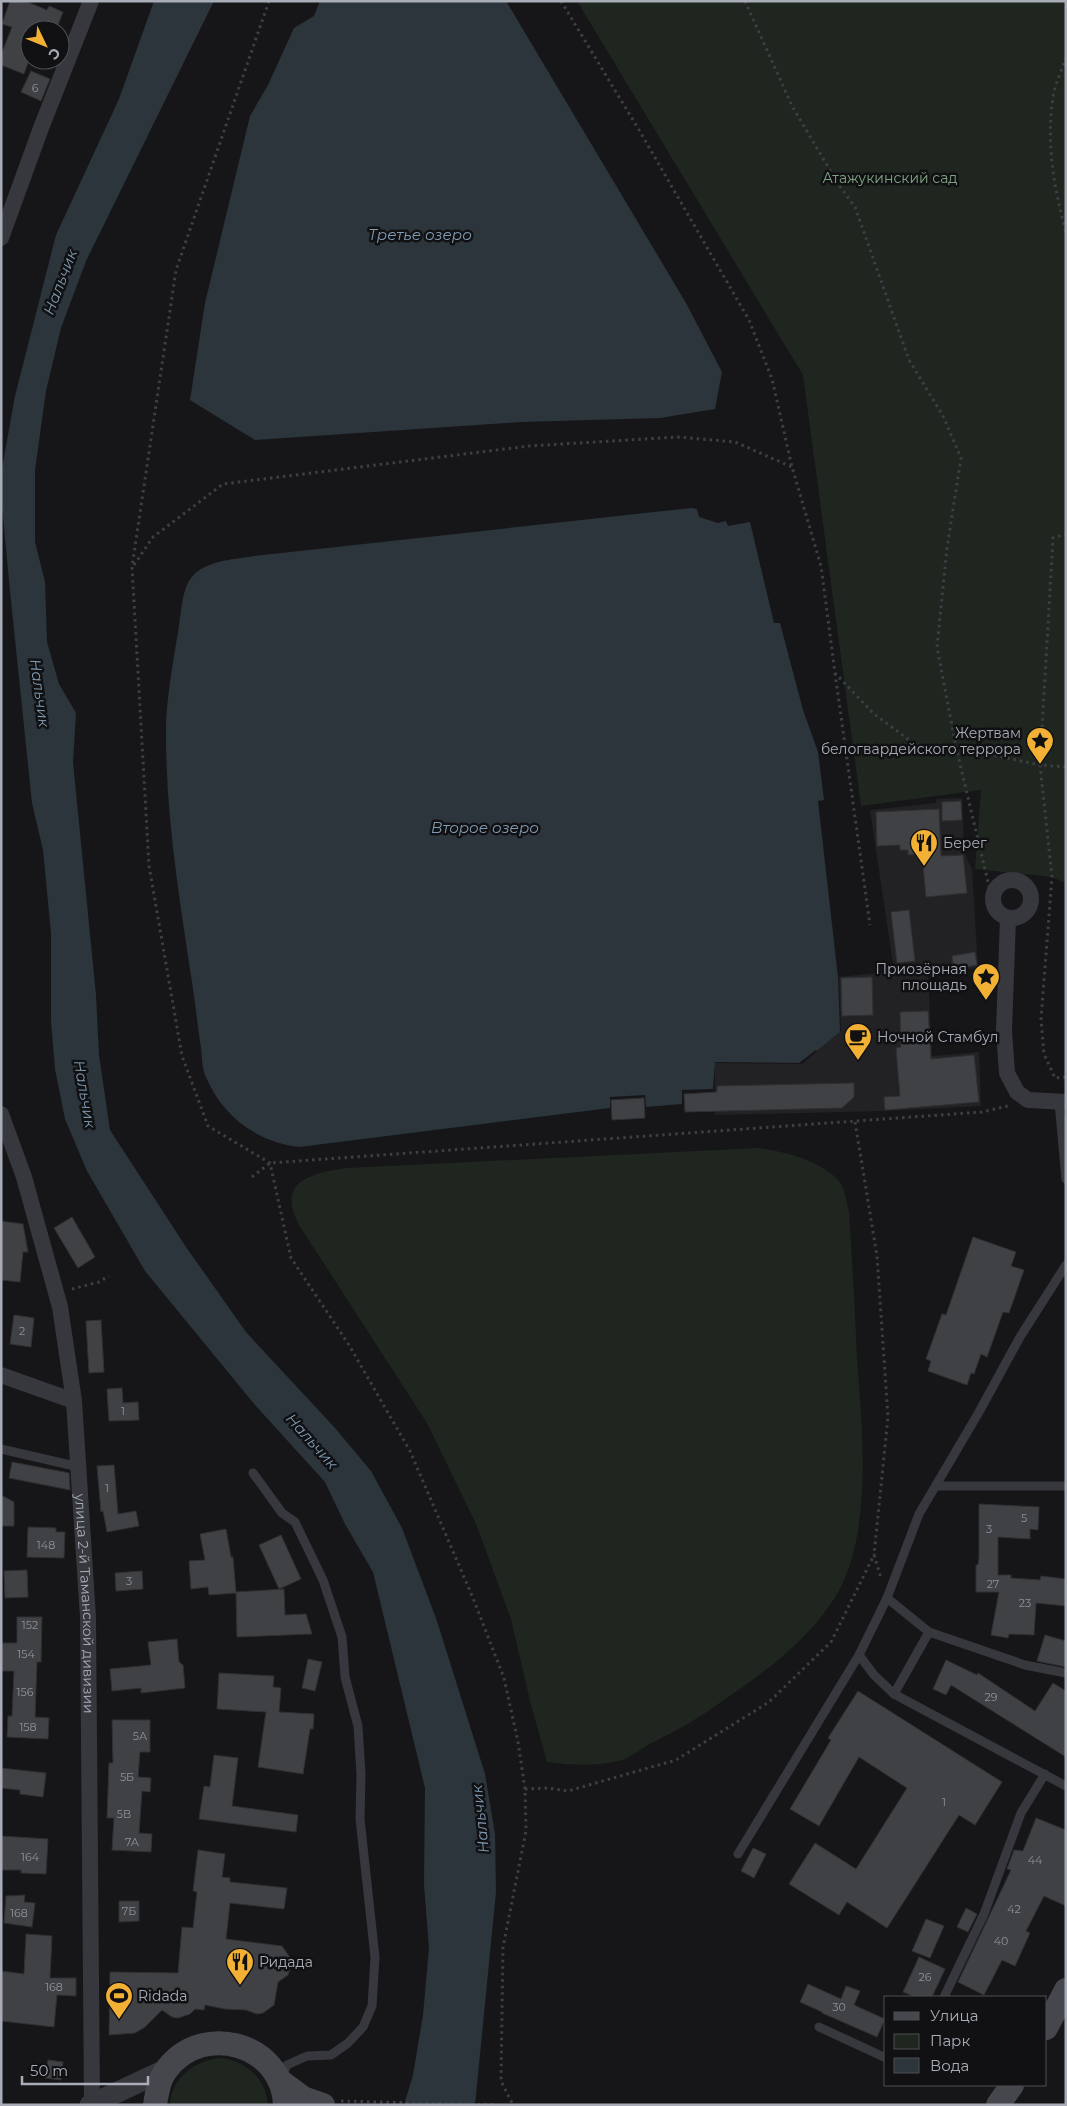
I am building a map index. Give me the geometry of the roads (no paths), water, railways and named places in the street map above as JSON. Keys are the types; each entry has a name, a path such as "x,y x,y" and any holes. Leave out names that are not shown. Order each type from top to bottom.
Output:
{"main road":[{"path":"1047,2026 1066,1990"},
{"path":"154,2105 158,2087 166,2069 180,2055 198,2046 217,2042 236,2044 254,2052 269,2064 280,2081 303,2098 331,2103"},
{"path":"280,2081 285,2105"},
{"path":"998,2105 1011,2086"}],"street":[{"path":"1,238 91,1"},
{"path":"1010,880 1021,881 1029,889 1031,900 1028,910 1019,917 1008,918 998,913 993,903 994,892 1000,884 1010,880"},
{"path":"1008,918 1004,1030 1007,1073 1017,1092 1028,1100 1062,1102"},
{"name":"улица 2-й Таманской дивизии","path":"1,1114 24,1177 60,1307 74,1401 88,1616 91,2104"},
{"path":"1,1375 74,1401"},
{"path":"91,2104 166,2069"}],"lane":[{"path":"1062,1102 1066,1180"},
{"path":"738,1854 859,1655 887,1598 919,1514 979,1412 1020,1337 1066,1265"},
{"path":"1,1449 79,1467"},
{"path":"253,1473 282,1513 295,1522 323,1580 342,1637 345,1677 358,1726 361,1774 360,1819 375,1957 372,2006 363,2027 348,2043 331,2055 307,2056 287,2065 280,2081"},
{"path":"936,1486 1066,1486"},
{"path":"887,1598 928,1632 1025,1665 1066,1673"},
{"path":"894,1694 928,1632"},
{"path":"859,1655 874,1675 894,1694 1066,1786"},
{"path":"944,1996 984,1914 1020,1813 1045,1774"},
{"path":"819,2028 884,2057"}],"water":[{"name":"Нальчик","path":"154,1 214,1 86,261 61,328 46,391 35,470 35,542 45,582 47,642 59,684 76,713 73,762 96,995 99,1055 110,1130 186,1247 246,1332 335,1428 371,1471 402,1528 437,1621 485,1774 495,1834 496,1892 475,2105 404,2105 413,2075 423,2015 429,1948 424,1884 425,1788 373,1572 345,1524 325,1482 255,1405 145,1271 87,1171 65,1119 55,1069 51,1021 51,933 43,850 32,803 1,496 1,474 15,396 56,235 119,99"},
{"name":"Третье озеро","path":"320,1 506,1 686,303 722,372 715,409 660,418 522,422 255,440 190,400 205,303 250,116 268,85 294,28 314,16"},
{"name":"Второе озеро","path":"691,508 697,509 699,517 718,523 726,521 728,526 750,522 774,623 780,623 803,710 818,752 824,800 818,801 838,977 840,1032 799,1063 715,1062 713,1089 682,1090 682,1104 646,1107 645,1095 610,1097 610,1108 299,1147 268,1139 242,1124 221,1103 212,1090 204,1072 178,891 171,825 166,759 166,726 170,679 184,593 189,581 195,574 209,565 254,556"}],"place":[{"name":"Жертвам белогвардейского террора","path":"1040,765"},
{"name":"Берег","path":"924,867"},
{"name":"Приозёрная площадь","path":"986,1001"},
{"name":"Ночной Стамбул","path":"858,1061"},
{"name":"Ридада","path":"240,1986"},
{"name":"Ridada","path":"119,2020"}],"park label":[{"name":"Атажукинский сад","path":"890,178"}]}
